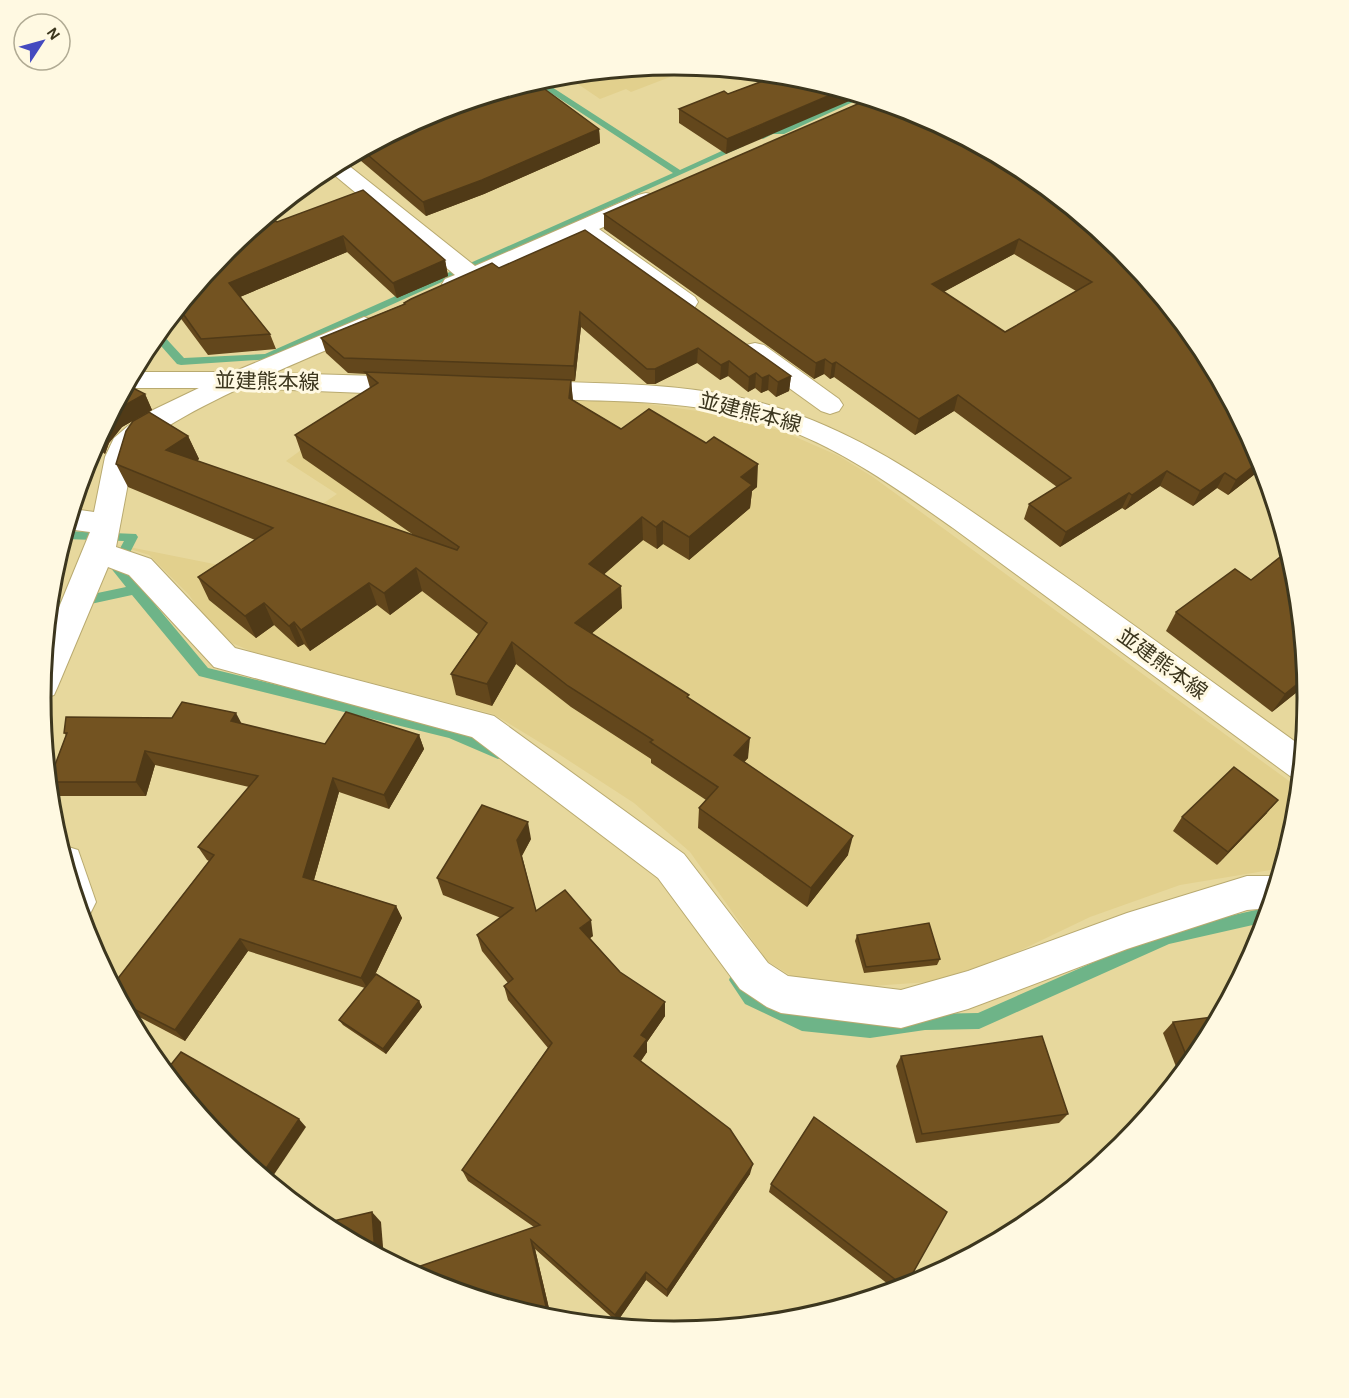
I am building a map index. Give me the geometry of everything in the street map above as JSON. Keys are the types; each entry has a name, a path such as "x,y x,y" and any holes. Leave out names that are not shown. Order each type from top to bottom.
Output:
{"street":[{"path":"343,172 472,276"},
{"path":"430,295 668,190"},
{"path":"582,228 706,316"},
{"path":"52,662 102,538 110,488 125,444 133,436 166,416 210,393 388,314"},
{"path":"735,337 830,405"},
{"name":"並建熊本線","path":"139,381 241,380 440,387"},
{"name":"並建熊本線","path":"499,389 675,396 761,412 813,429 882,464 1021,560 1295,761"},
{"path":"77,523 102,538 140,567 225,658 482,726 671,866 754,976 781,994 901,1009 968,990 1127,931 1247,893 1267,892"},
{"path":"60,592 82,588"}],"shaded area":[{"path":"675,75 631,92 626,89 600,99 577,83"},
{"path":"374,397 577,399 634,402 719,414 782,431 839,456 873,477 1292,783 1274,869 1180,885 1090,917 1013,954 944,981 857,987 798,980 767,961 690,852 634,803 554,751 493,714 255,653 232,643 204,616 189,595 149,555 114,544 229,567 337,494 286,461"}],"building":[{"path":"761,82 829,95 727,139 679,109 724,91 728,94"},
{"path":"545,89 599,129 482,180 423,202 369,156 436,123 474,109"},
{"path":"858,104 913,123 986,159 1054,204 1086,230 1143,288 1169,319 1214,387 1234,423 1253,466 1236,480 1225,473 1200,491 1167,471 1132,495 1129,493 1066,532 1029,504 1071,478 958,395 919,419 836,362 832,364 825,359 816,363 604,214","holes":["1019,239 1092,282 1005,332 932,284"]},
{"path":"363,190 445,260 393,283 343,236 229,283 270,334 201,339 184,315 234,258 263,230 272,222"},
{"path":"585,230 791,376 778,382 769,375 762,378 756,373 749,377 729,361 721,365 698,348 655,369 647,369 580,312 574,366 344,358 321,338 405,304 411,299 492,263 499,268"},
{"path":"365,372 571,380 569,398 621,429 649,409 706,443 714,437 758,464 741,477 752,485 689,537 663,521 656,527 642,517 589,564 621,586 575,623 689,695 687,697 750,738 734,755 853,836 811,888 699,808 718,787 650,742 653,740 568,686 512,642 487,684 451,674 487,623 416,568 384,593 369,583 301,630 294,622 289,626 264,603 245,616 198,577 273,528 116,464 126,431 133,421 149,412 188,436 166,450 457,550 459,547 295,435 378,383"},
{"path":"134,389 145,394 125,405"},
{"path":"1281,556 1293,618 1297,658 1298,684 1285,694 1176,612 1235,569 1251,580"},
{"path":"182,702 236,713 231,721 325,744 346,712 419,735 384,795 333,778 303,877 396,906 361,978 240,939 175,1030 134,1009 117,979 214,855 198,847 258,776 145,751 136,782 56,782 55,766 67,733 64,733 66,717 172,718"},
{"path":"1234,767 1278,800 1228,852 1182,817"},
{"path":"482,805 528,822 517,840 536,911 565,890 591,920 580,928 620,972 665,1002 641,1035 647,1039 634,1056 730,1129 753,1164 667,1290 646,1272 615,1315 531,1240 547,1309 474,1289 418,1267 540,1225 462,1170 552,1043 504,986 513,979 477,935 513,908 437,878"},
{"path":"929,923 940,959 866,967 857,935"},
{"path":"376,974 419,1001 383,1049 339,1020"},
{"path":"1210,1017 1186,1055 1173,1022"},
{"path":"1042,1036 1068,1114 922,1134 901,1056"},
{"path":"181,1052 299,1119 265,1170 206,1110 170,1065"},
{"path":"814,1117 947,1212 911,1276 897,1281 771,1184"},
{"path":"372,1212 374,1245 363,1239 334,1221"}],"waterway":[{"path":"548,88 679,173"},
{"path":"763,136 772,131 781,132 848,101"},
{"path":"164,342 181,362 267,357 740,146"},
{"path":"73,535 132,537 116,567 204,672 450,733 498,753"},
{"path":"58,606 135,590"},
{"path":"737,980 751,999 802,1023 870,1030 925,1022 979,1021 1167,937 1259,916"}]}
